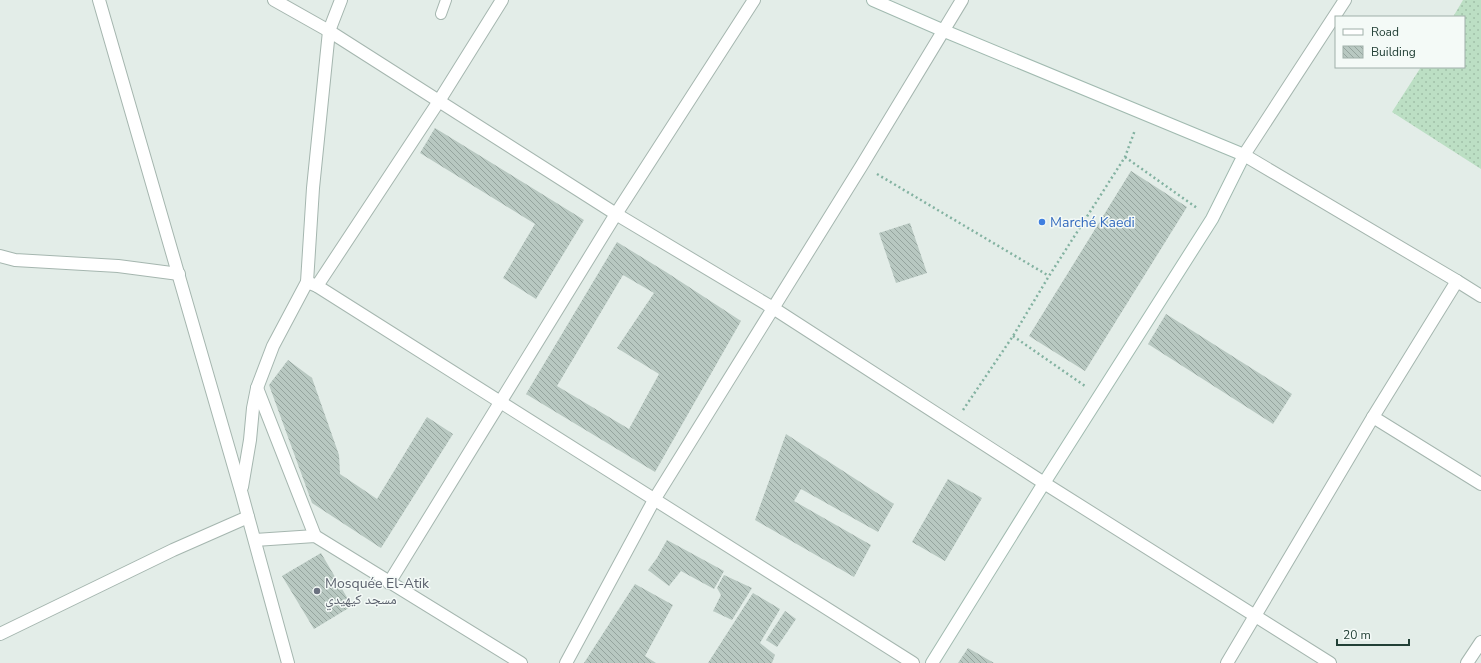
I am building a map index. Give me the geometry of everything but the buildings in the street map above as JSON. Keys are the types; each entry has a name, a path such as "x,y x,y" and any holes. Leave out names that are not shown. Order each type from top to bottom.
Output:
{"street":[{"path":"99,0 255,540 288,663"},
{"path":"274,0 329,31 616,214 773,308 1044,483 1330,663"},
{"path":"312,284 313,188 329,31 341,0"},
{"path":"241,491 257,388 273,346 312,284 439,101 502,0"},
{"path":"389,583 616,214 754,0"},
{"path":"874,0 942,30 1244,155 1481,296"},
{"path":"566,663 654,500 862,165 942,30 962,0"},
{"path":"932,663 1044,483 1212,219 1244,155 1345,0"},
{"path":"0,256 15,260 118,266 179,274"},
{"path":"1228,663 1373,417 1457,281"},
{"path":"312,284 913,663"},
{"path":"257,388 315,536 521,663"},
{"path":"1373,417 1481,484"},
{"path":"0,634 173,550 248,517"},
{"path":"255,540 315,536"},
{"path":"1467,663 1481,642"}],"lane":[{"path":"441,14 446,0"}],"path":[{"path":"953,425 1013,336 1049,276 1124,158 1142,113"},
{"path":"1124,158 1212,219"},
{"path":"862,165 1049,276"},
{"path":"1013,336 1100,396"}],"green space":[{"path":"1463,0 1481,0 1481,169 1392,112 1420,68 1465,68 1465,16 1454,16"}],"place":[{"name":"Marché Kaedi","path":"1042,222"},
{"name":"Mosquée El-Atik مسجد كيهيدي","path":"317,591"}]}
